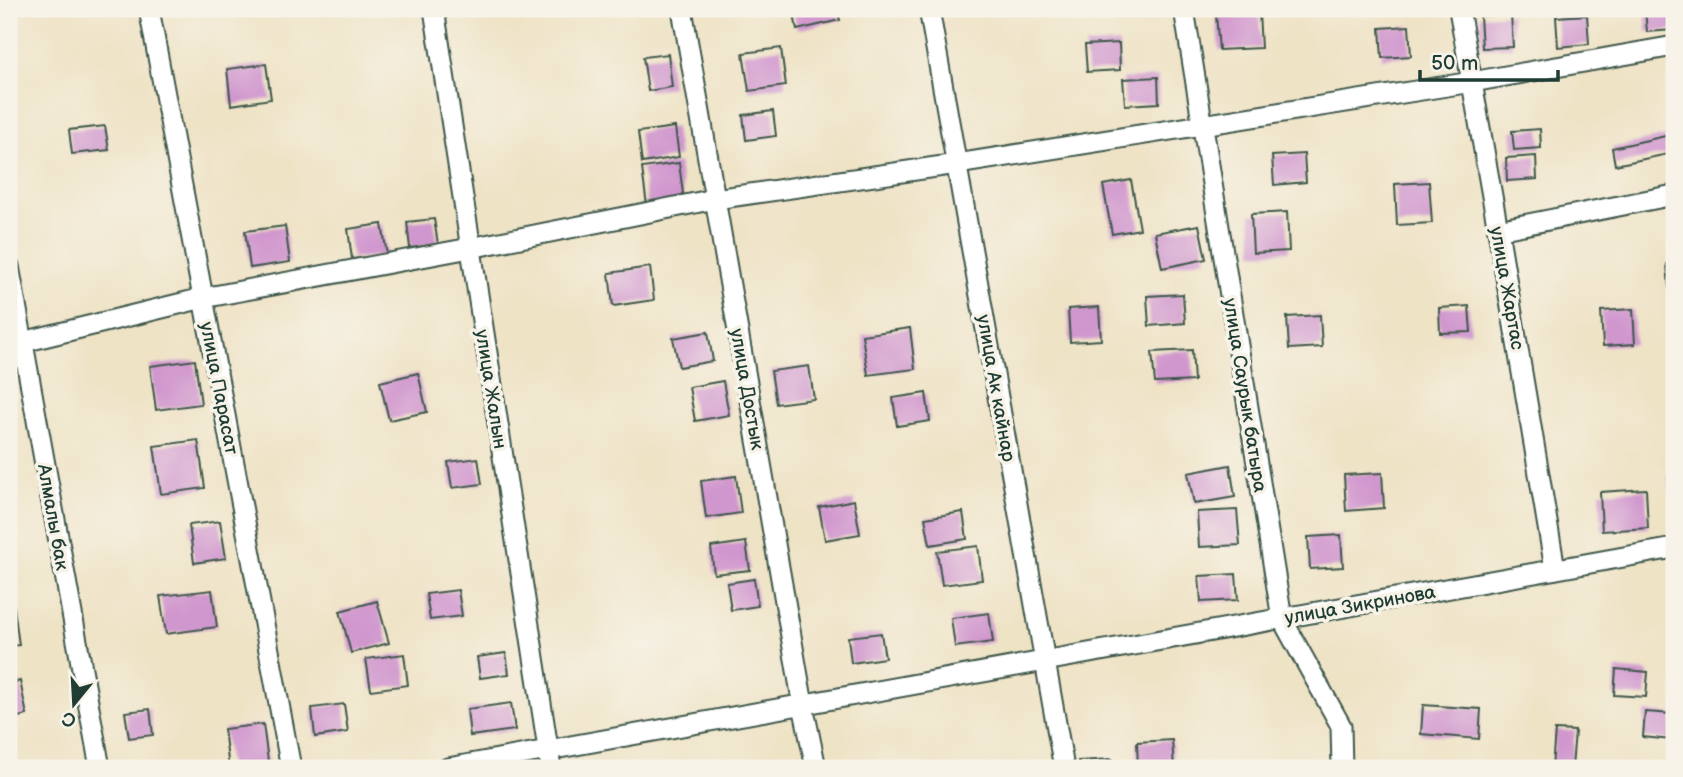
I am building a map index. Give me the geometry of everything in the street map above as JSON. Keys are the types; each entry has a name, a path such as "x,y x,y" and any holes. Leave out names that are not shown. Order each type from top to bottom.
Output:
{"street":[{"name":"улица Парасат","path":"149,9 291,768"},
{"name":"улица Жалын","path":"433,9 549,760"},
{"name":"улица Достык","path":"682,9 803,705 817,768"},
{"name":"улица Ак кайнар","path":"929,9 1064,768"},
{"name":"улица Саурык батыра","path":"1184,9 1282,619 1341,726 1342,768"},
{"name":"улица Жартас","path":"1459,9 1555,569"},
{"path":"16,343 203,298 715,199 957,164 1472,82 1674,46"},
{"path":"1499,230 1674,195"},
{"name":"Алмалы бак","path":"9,266 16,343 100,768"},
{"name":"улица Зикринова","path":"448,768 549,760 803,705 1674,548"}],"building":[{"path":"793,9 837,9 840,20 797,30"},
{"path":"1645,9 1674,9 1674,30 1647,32"},
{"path":"1259,12 1261,48 1219,50 1216,15"},
{"path":"1511,14 1513,47 1482,48 1480,16"},
{"path":"1587,15 1589,44 1558,47 1556,17"},
{"path":"1409,26 1411,56 1382,58 1380,28"},
{"path":"1119,43 1120,70 1087,72 1085,45"},
{"path":"781,48 786,86 749,91 743,53"},
{"path":"668,54 672,87 648,91 643,57"},
{"path":"266,64 271,99 231,105 227,69"},
{"path":"1158,77 1159,103 1125,105 1123,79"},
{"path":"773,111 776,136 746,140 743,115"},
{"path":"105,126 109,150 72,154 69,130"},
{"path":"675,127 679,157 642,163 638,132"},
{"path":"1540,129 1541,148 1514,150 1512,131"},
{"path":"1670,135 1673,153 1615,165 1612,148"},
{"path":"1304,154 1306,182 1274,185 1272,156"},
{"path":"1536,156 1537,179 1507,181 1506,158"},
{"path":"679,163 684,201 647,206 642,168"},
{"path":"1131,180 1140,229 1112,234 1103,185"},
{"path":"1429,182 1432,223 1397,225 1395,184"},
{"path":"1287,212 1289,251 1253,253 1251,214"},
{"path":"434,219 438,244 410,248 407,222"},
{"path":"382,224 387,255 352,259 348,229"},
{"path":"1199,225 1206,259 1162,268 1155,233"},
{"path":"285,226 290,262 250,268 245,231"},
{"path":"1674,263 1674,288 1669,288 1667,264"},
{"path":"650,267 654,300 613,306 609,273"},
{"path":"1183,294 1185,323 1149,326 1147,296"},
{"path":"1469,306 1471,332 1440,333 1439,308"},
{"path":"1099,307 1101,340 1070,342 1068,309"},
{"path":"1633,309 1635,344 1603,346 1601,311"},
{"path":"1320,315 1322,347 1289,349 1287,317"},
{"path":"910,328 915,369 868,375 862,335"},
{"path":"708,332 713,361 679,367 673,338"},
{"path":"1192,350 1194,381 1155,383 1152,352"},
{"path":"195,360 201,404 156,410 150,366"},
{"path":"809,366 814,399 776,404 771,371"},
{"path":"418,373 427,412 389,420 380,382"},
{"path":"723,381 729,415 695,421 689,387"},
{"path":"926,393 930,421 897,426 893,398"},
{"path":"198,440 205,488 161,494 154,446"},
{"path":"478,458 482,484 452,488 448,462"},
{"path":"1230,465 1235,497 1194,504 1188,473"},
{"path":"1382,473 1384,508 1346,511 1344,475"},
{"path":"736,476 741,513 706,518 701,481"},
{"path":"1674,476 1674,507 1673,507 1668,477"},
{"path":"1646,489 1648,528 1602,531 1600,492"},
{"path":"854,500 860,534 825,540 819,507"},
{"path":"1237,510 1240,545 1199,547 1197,512"},
{"path":"963,512 967,539 930,545 925,518"},
{"path":"220,521 226,558 194,563 189,525"},
{"path":"1341,535 1343,567 1310,569 1308,537"},
{"path":"746,542 750,570 714,574 711,547"},
{"path":"978,546 982,580 942,585 937,551"},
{"path":"1236,574 1238,600 1201,602 1199,576"},
{"path":"754,579 758,606 731,610 727,583"},
{"path":"212,590 217,627 166,634 160,596"},
{"path":"458,590 462,616 430,620 426,594"},
{"path":"377,601 389,643 351,653 340,611"},
{"path":"14,607 19,645 9,646 9,608"},
{"path":"989,613 993,642 955,647 951,618"},
{"path":"881,633 885,658 851,663 848,637"},
{"path":"506,653 509,674 480,678 477,657"},
{"path":"404,654 408,685 371,690 366,659"},
{"path":"1616,669 1648,672 1646,697 1614,695"},
{"path":"20,681 27,715 9,719 9,684"},
{"path":"511,703 515,730 470,736 467,709"},
{"path":"344,704 348,732 315,737 312,708"},
{"path":"1423,705 1481,709 1479,739 1421,734"},
{"path":"150,709 153,735 129,738 125,712"},
{"path":"1645,712 1673,714 1671,740 1643,737"},
{"path":"263,724 269,768 229,768 224,729"},
{"path":"1555,730 1575,731 1572,768 1552,768"},
{"path":"1172,740 1174,768 1138,768 1137,742"},
{"path":"1112,759 1113,768 1079,768 1078,761"}]}
